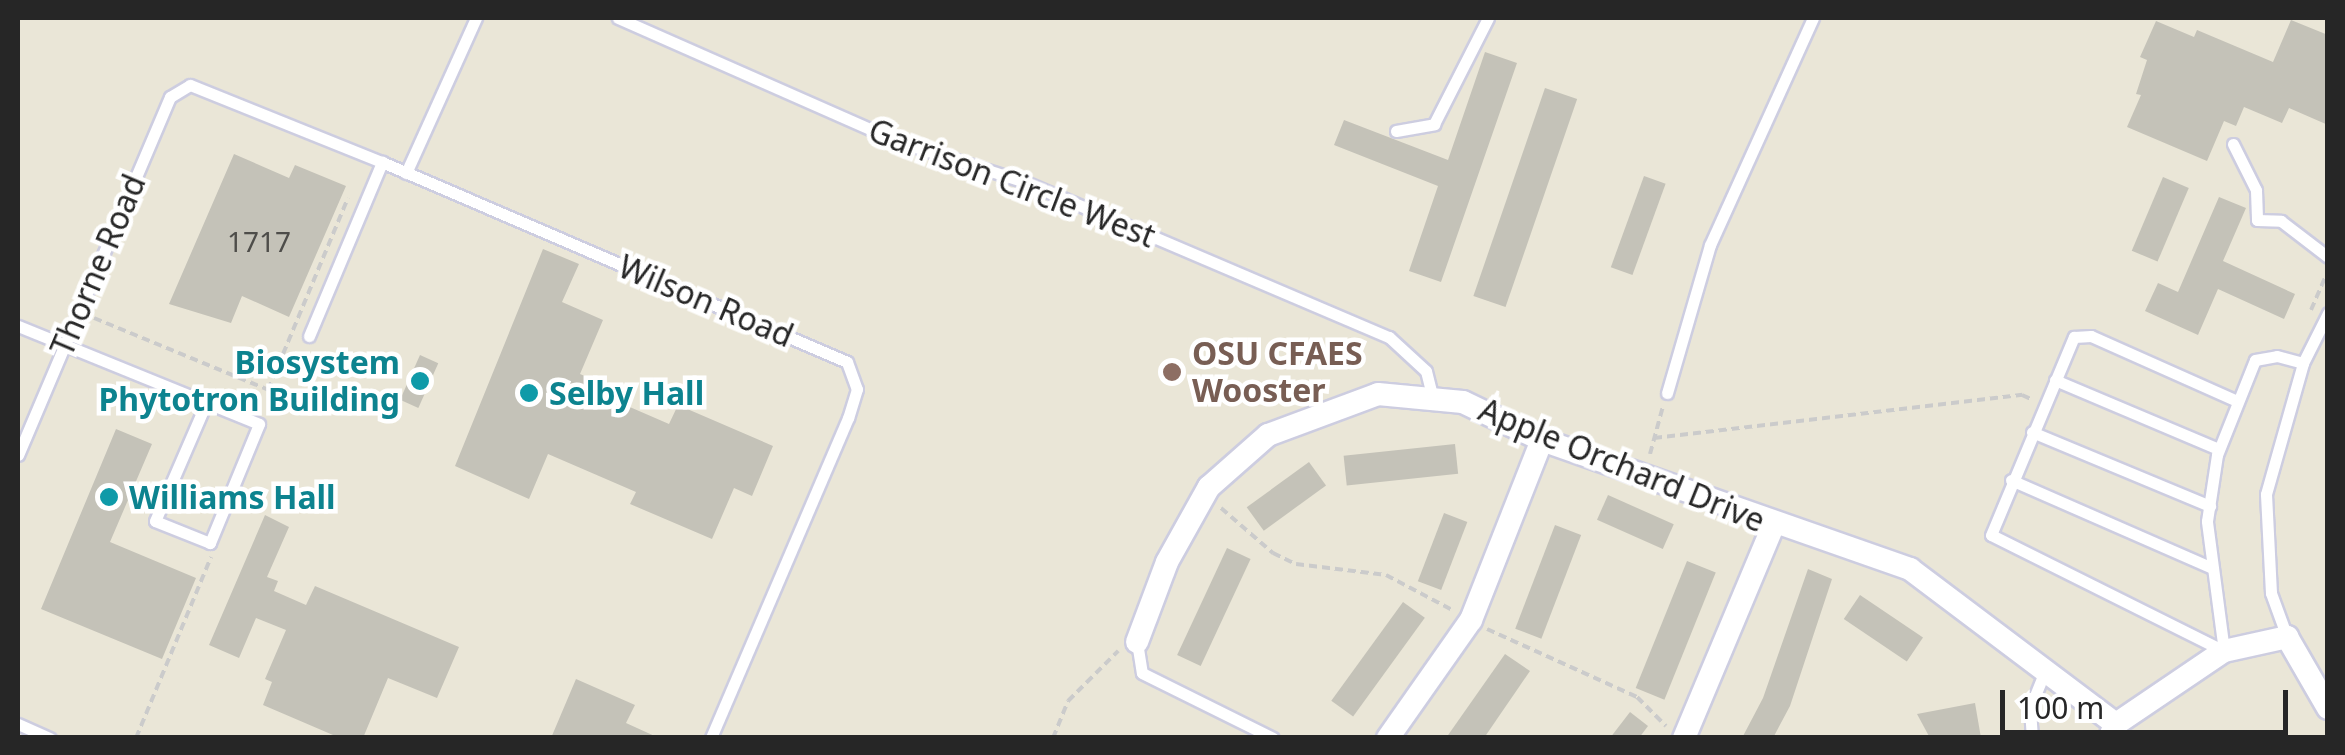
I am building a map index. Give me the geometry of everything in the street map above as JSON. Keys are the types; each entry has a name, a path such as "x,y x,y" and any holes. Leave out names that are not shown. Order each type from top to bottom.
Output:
{"street":[{"name":"Apple Orchard Drive","path":"1137,642 1167,562 1209,486 1268,435 1378,394 1433,399 1463,402 1542,440 1643,478 1773,526 1910,569 2045,671 2112,731"},
{"path":"1388,738 1471,620 1542,440"},
{"path":"1684,738 1773,526"},
{"path":"2112,731 2224,651 2287,637 2328,708"}],"lane":[{"path":"406,173 476,18"},
{"name":"Garrison Circle West","path":"618,18 894,140 1025,182 1389,336 1426,372 1433,399"},
{"path":"1396,131 1434,124 1488,18"},
{"path":"1667,393 1710,244 1813,18"},
{"name":"Wilson Road","path":"190,85 382,162 847,362 857,389 848,418 711,738"},
{"name":"Thorne Road","path":"18,455 170,97 190,85"},
{"path":"2233,144 2256,190 2257,220 2281,221 2328,257"},
{"path":"309,336 382,162"},
{"path":"2287,637 2270,593 2266,494 2303,364 2328,313"},
{"path":"18,326 258,424 210,543 155,521 206,403"},
{"path":"2224,651 1998,544 1992,524 2074,338 2091,336 2235,400"},
{"path":"2224,651 2212,568 2210,506 2218,449 2235,400 2255,360 2277,356 2303,364"},
{"path":"2054,380 2218,449"},
{"path":"2032,432 2210,506"},
{"path":"2011,480 2212,568"},
{"path":"1137,642 1142,674 1273,738"},
{"path":"2032,738 2030,708 2045,671"},
{"path":"18,724 50,738"}],"path":[{"path":"268,390 348,198"},
{"path":"78,312 298,402"},
{"path":"1643,478 1667,393"},
{"path":"1654,438 2022,395 2044,405"},
{"path":"1209,486 1216,503 1273,554 1296,564 1386,575 1471,620 1637,698 1674,738"},
{"path":"136,738 211,558"},
{"path":"1053,738 1068,701 1116,652 1137,642"}],"building":[{"path":"2291,20 2328,35 2328,125 2289,108 2282,123 2244,107 2236,126 2224,121 2207,161 2127,127 2141,95 2136,94 2147,60 2140,57 2156,21 2194,37 2197,30 2273,62"},
{"path":"1485,52 1517,63 1441,282 1409,271 1438,186 1334,145 1344,120 1448,160"},
{"path":"1545,88 1577,99 1506,307 1473,296"},
{"path":"234,154 289,178 295,165 346,186 289,317 242,296 231,323 169,304"},
{"path":"1644,176 1666,184 1632,275 1611,267"},
{"path":"2163,177 2189,188 2158,262 2132,251"},
{"path":"2219,197 2246,208 2223,261 2295,294 2284,319 2218,289 2198,335 2145,311 2158,283 2178,292"},
{"name":"Selby Hall","path":"543,249 579,264 562,302 603,320 580,374 613,388 609,398 669,424 678,405 773,446 752,496 734,488 712,539 630,504 636,492 548,454 529,499 455,466"},
{"name":"Biosystem Phytotron Building","path":"420,355 438,363 418,408 400,400"},
{"name":"Williams Hall","path":"116,429 152,444 110,542 196,578 162,659 41,609"},
{"path":"1455,444 1458,474 1347,486 1344,456"},
{"path":"1309,462 1326,485 1264,531 1247,507"},
{"path":"1608,495 1674,524 1663,549 1597,520"},
{"path":"1444,513 1467,522 1441,590 1418,581"},
{"path":"265,515 289,527 267,577 278,581 274,591 306,605 315,586 459,647 437,698 388,678 363,738 340,738 263,705 272,682 265,679 286,630 256,618 239,658 209,645"},
{"path":"1555,525 1581,535 1541,639 1515,629"},
{"path":"1227,548 1251,559 1201,666 1177,655"},
{"path":"1687,561 1716,573 1664,700 1636,688"},
{"path":"1808,569 1832,579 1790,706 1773,738 1742,738 1763,698"},
{"path":"1860,595 1923,637 1907,662 1844,619"},
{"path":"1403,602 1425,618 1353,717 1331,701"},
{"path":"1505,654 1530,671 1484,738 1446,738"},
{"path":"576,679 635,705 626,723 659,738 551,738"},
{"path":"1975,703 1981,738 1930,738 1917,714"},
{"path":"1630,712 1648,726 1639,738 1610,738"}],"place":[{"name":"OSU CFAES Wooster","path":"1172,372"},
{"name":"Biosystem Phytotron Building","path":"420,381"},
{"name":"Selby Hall","path":"529,393"},
{"name":"Williams Hall","path":"109,497"}]}
